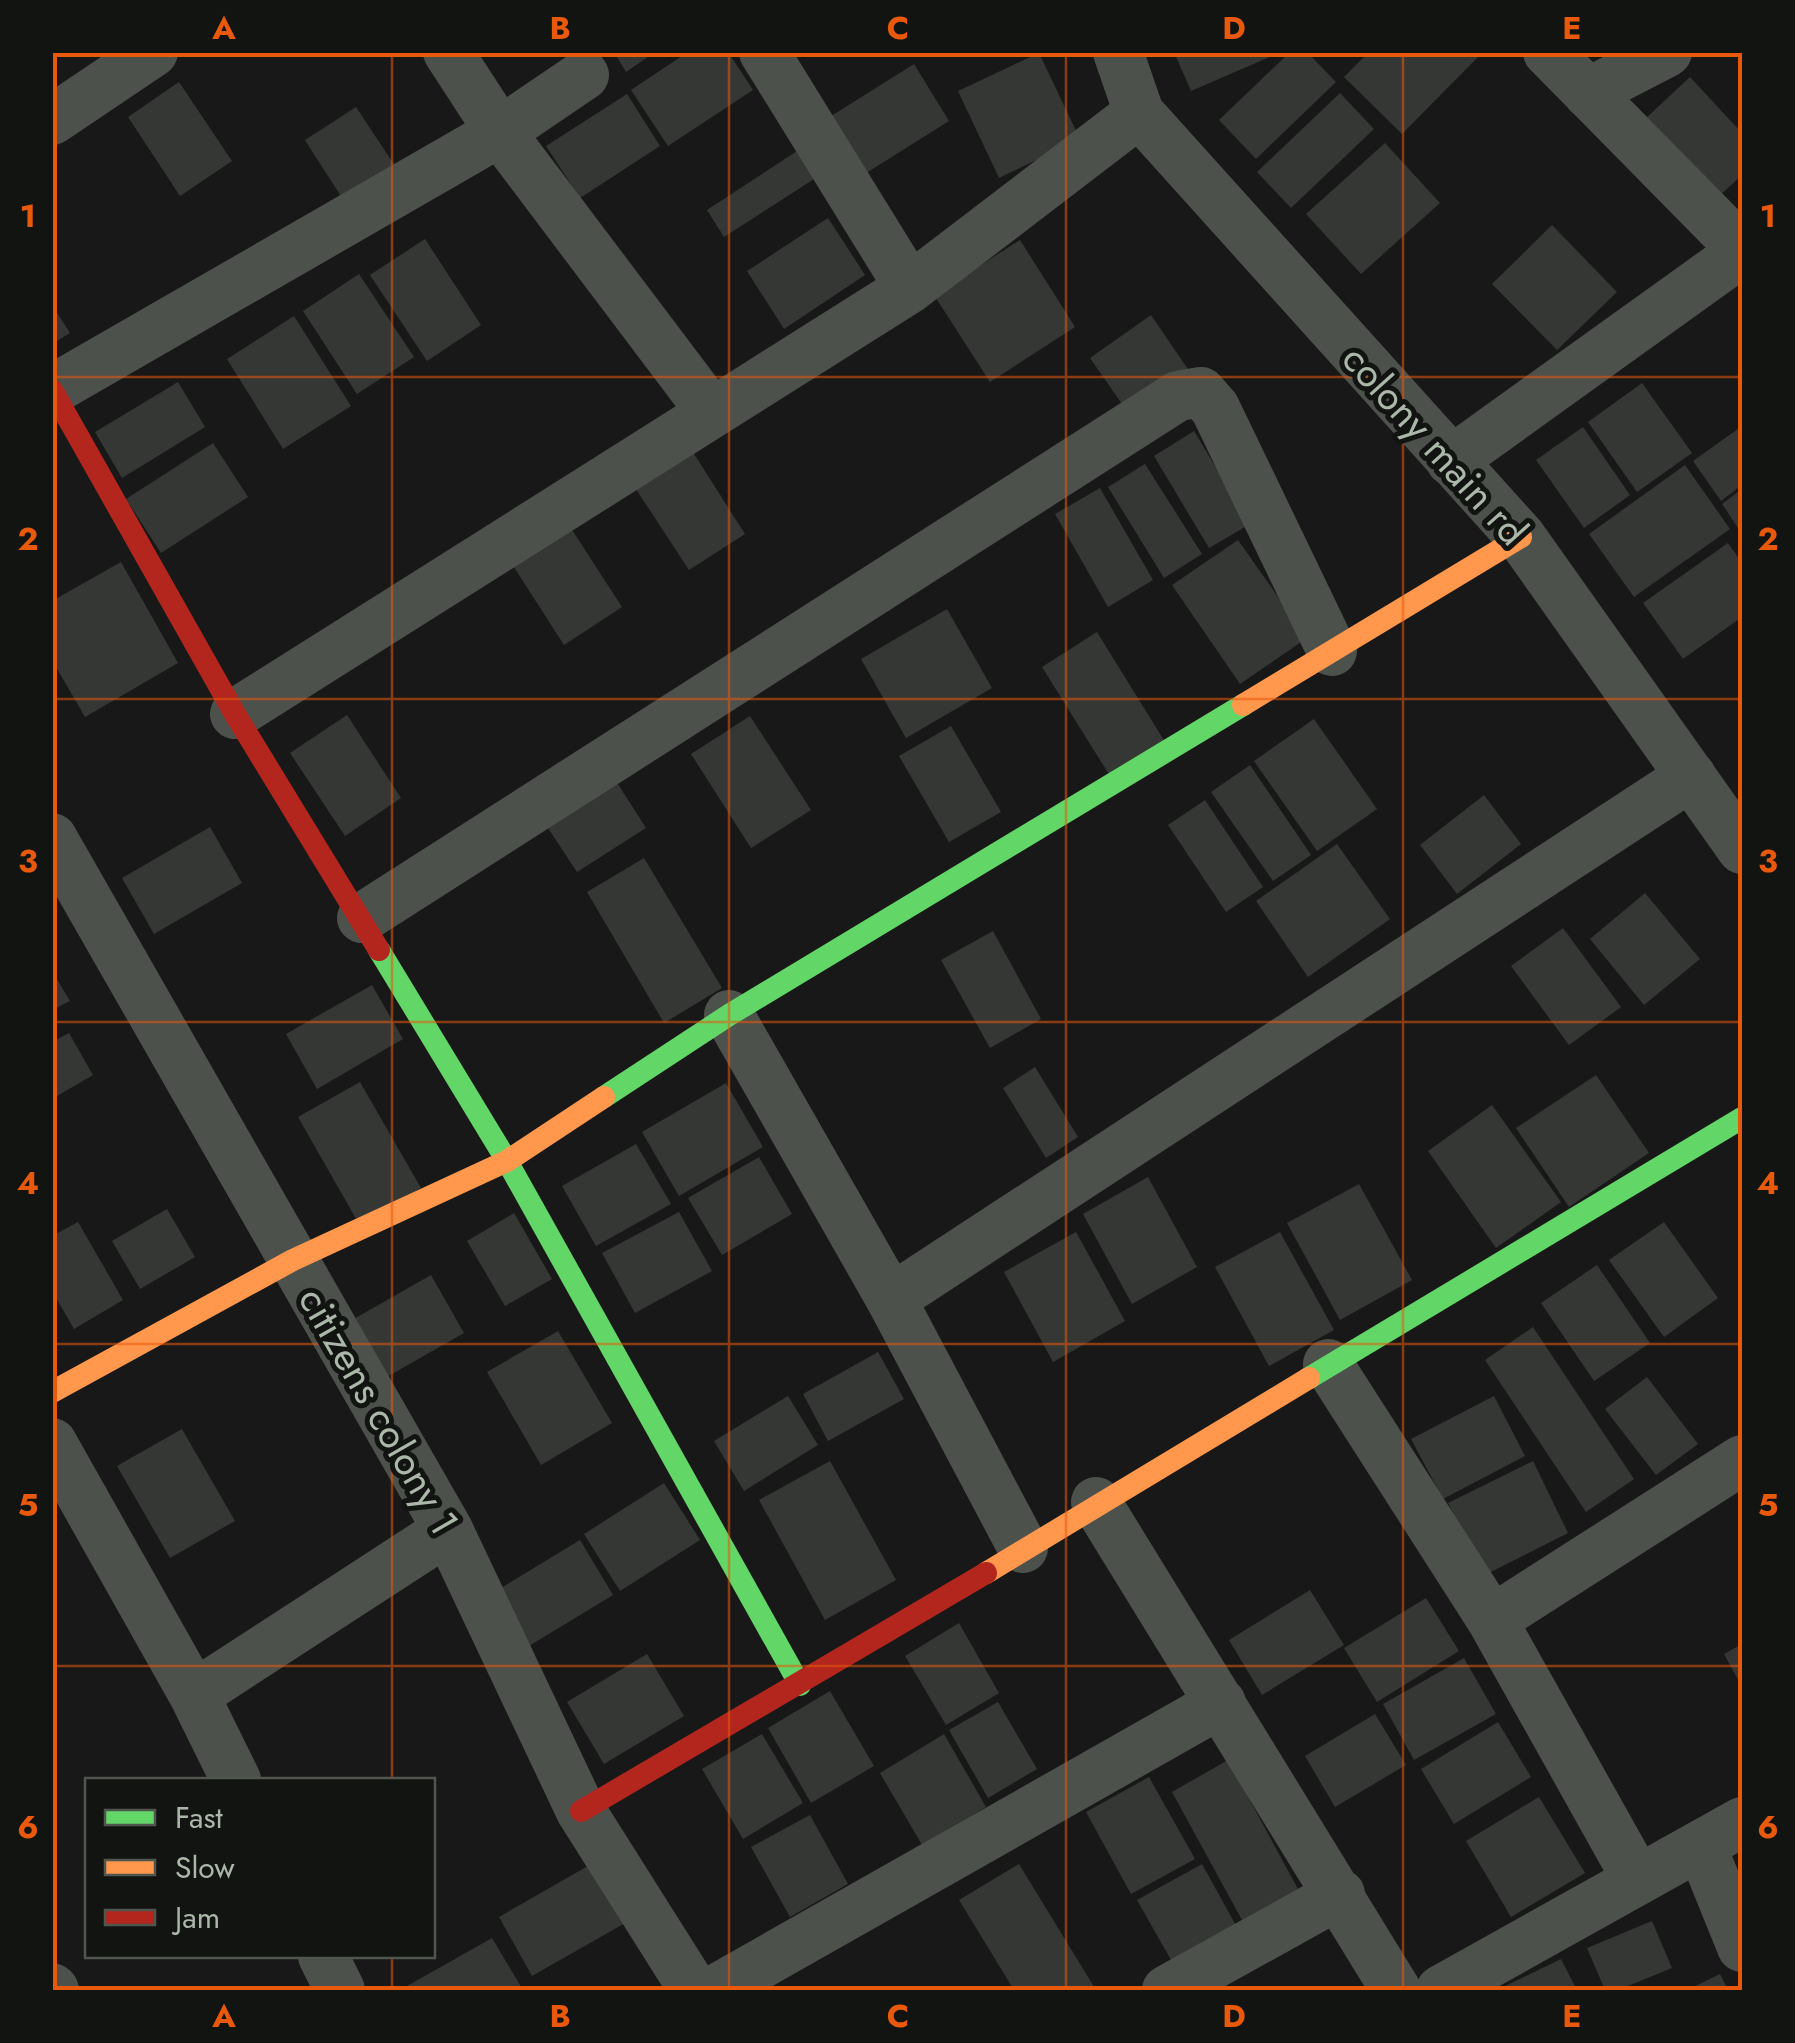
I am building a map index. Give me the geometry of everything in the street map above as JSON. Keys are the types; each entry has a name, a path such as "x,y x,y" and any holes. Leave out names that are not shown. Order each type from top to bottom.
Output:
{"street":[{"path":"52,120 152,52"},
{"path":"448,52 500,132 712,413"},
{"path":"764,52 910,288"},
{"name":"colony main rd","path":"1118,52 1139,113 1521,537 1742,849"},
{"path":"1451,462 1742,250 1548,52"},
{"path":"1588,93 1667,52"},
{"path":"584,75 500,132 52,390 235,714 507,1161 800,1685"},
{"path":"235,714 910,288 1139,113"},
{"path":"362,918 1178,396 1201,392 1215,408 1332,650"},
{"path":"52,1392 293,1260 507,1161 729,1015 1521,537"},
{"path":"891,1299 1691,776"},
{"name":"citizens colony 1","path":"52,838 448,1530 582,1811 694,1990"},
{"path":"729,1015 891,1299 1023,1548"},
{"path":"582,1811 800,1685 1096,1502 1742,1118"},
{"path":"1328,1364 1492,1620 1637,1879"},
{"path":"52,1443 194,1695 235,1778"},
{"path":"1492,1620 1742,1460"},
{"path":"1096,1502 1396,1990"},
{"path":"194,1695 448,1530"},
{"path":"714,1990 1221,1703"},
{"path":"1441,1990 1722,1835 1742,1947"},
{"path":"1168,1990 1340,1894"},
{"path":"324,1958 340,1990"}],"building":[{"path":"614,52 655,52 626,72"},
{"path":"688,52 728,52 753,90 668,146 631,90"},
{"path":"1174,52 1281,52 1191,91"},
{"path":"1290,52 1307,52 1336,82 1256,159 1219,120"},
{"path":"1369,52 1473,52 1478,57 1402,134 1344,77"},
{"path":"1039,53 1080,139 999,178 958,91"},
{"path":"914,64 949,121 863,175 828,118"},
{"path":"1690,77 1742,133 1742,175 1718,197 1645,119"},
{"path":"179,82 232,161 180,196 128,117"},
{"path":"1340,93 1374,129 1291,208 1257,172"},
{"path":"627,94 660,146 580,198 546,146"},
{"path":"356,107 403,178 351,212 305,140"},
{"path":"1385,143 1440,203 1361,274 1306,214"},
{"path":"797,151 814,179 724,237 707,210"},
{"path":"828,218 865,275 784,329 747,271"},
{"path":"1552,225 1617,292 1557,350 1492,284"},
{"path":"425,239 481,325 427,361 370,275"},
{"path":"1020,240 1075,327 990,382 934,295"},
{"path":"359,274 414,357 357,394 303,311"},
{"path":"52,305 70,333 52,344"},
{"path":"1151,315 1192,375 1131,417 1090,358"},
{"path":"294,316 351,406 283,449 227,359"},
{"path":"178,382 205,427 122,478 95,432"},
{"path":"1642,383 1692,453 1637,492 1588,422"},
{"path":"1742,426 1742,485 1721,501 1693,461"},
{"path":"1583,427 1630,495 1584,528 1536,460"},
{"path":"1194,431 1250,524 1209,548 1154,456"},
{"path":"213,443 248,497 161,553 126,499"},
{"path":"689,446 745,534 689,570 632,483"},
{"path":"1145,464 1202,554 1164,578 1108,487"},
{"path":"1685,465 1730,529 1634,597 1589,534"},
{"path":"1100,488 1153,580 1108,607 1055,514"},
{"path":"1742,489 1742,534 1722,504"},
{"path":"563,516 622,607 564,645 505,553"},
{"path":"1238,540 1307,638 1240,684 1172,585"},
{"path":"1728,543 1742,563 1742,617 1683,659 1643,603"},
{"path":"121,562 178,663 85,717 52,660 52,601"},
{"path":"947,609 992,688 906,738 861,659"},
{"path":"1097,632 1165,742 1110,776 1042,667"},
{"path":"347,715 401,798 345,836 290,753"},
{"path":"750,716 811,810 751,848 691,754"},
{"path":"1314,719 1377,809 1317,851 1254,761"},
{"path":"951,726 1001,812 949,842 899,756"},
{"path":"1250,765 1311,855 1273,881 1211,792"},
{"path":"616,781 646,828 577,872 546,825"},
{"path":"1484,795 1521,844 1457,894 1420,845"},
{"path":"1205,800 1263,887 1226,912 1168,825"},
{"path":"210,827 242,883 154,934 122,878"},
{"path":"1337,844 1390,919 1308,977 1256,901"},
{"path":"644,858 722,988 664,1023 587,892"},
{"path":"1645,893 1700,959 1644,1005 1590,939"},
{"path":"1563,928 1621,1007 1569,1045 1511,966"},
{"path":"993,931 1041,1019 990,1048 941,960"},
{"path":"52,971 70,1001 52,1010"},
{"path":"372,985 403,1039 317,1089 286,1034"},
{"path":"69,1033 93,1075 52,1099 52,1042"},
{"path":"1035,1067 1078,1137 1046,1158 1003,1088"},
{"path":"1596,1075 1649,1153 1569,1207 1516,1128"},
{"path":"360,1082 421,1188 359,1224 298,1117"},
{"path":"726,1083 763,1147 679,1196 642,1132"},
{"path":"1492,1105 1561,1202 1496,1248 1428,1151"},
{"path":"636,1144 671,1204 596,1246 562,1186"},
{"path":"759,1157 792,1214 722,1255 688,1198"},
{"path":"1148,1177 1197,1267 1132,1304 1083,1214"},
{"path":"1359,1184 1412,1280 1340,1320 1287,1223"},
{"path":"167,1209 195,1257 140,1289 112,1241"},
{"path":"679,1212 712,1271 635,1313 602,1253"},
{"path":"514,1213 552,1279 505,1306 467,1241"},
{"path":"78,1222 123,1300 74,1329 52,1291 52,1236"},
{"path":"1664,1222 1718,1298 1664,1337 1609,1260"},
{"path":"1076,1232 1125,1321 1053,1362 1004,1272"},
{"path":"1280,1232 1334,1330 1269,1366 1215,1267"},
{"path":"1597,1265 1650,1343 1594,1381 1541,1303"},
{"path":"431,1275 464,1333 378,1382 345,1324"},
{"path":"1533,1327 1634,1479 1586,1512 1485,1360"},
{"path":"558,1331 612,1423 541,1465 487,1372"},
{"path":"878,1352 904,1399 828,1441 803,1394"},
{"path":"1647,1377 1698,1444 1656,1475 1605,1409"},
{"path":"788,1396 818,1445 744,1491 714,1441"},
{"path":"1494,1396 1525,1456 1443,1499 1411,1439"},
{"path":"182,1429 235,1521 170,1558 117,1466"},
{"path":"830,1461 896,1580 825,1620 759,1500"},
{"path":"1533,1461 1568,1533 1485,1575 1448,1503"},
{"path":"664,1483 700,1540 620,1591 584,1534"},
{"path":"580,1540 613,1595 529,1646 496,1591"},
{"path":"1310,1590 1344,1645 1262,1695 1229,1640"},
{"path":"1426,1598 1459,1651 1377,1702 1344,1648"},
{"path":"959,1623 999,1693 946,1725 905,1656"},
{"path":"1742,1644 1742,1687 1724,1654"},
{"path":"647,1654 684,1716 604,1764 567,1702"},
{"path":"1464,1658 1496,1714 1414,1760 1383,1704"},
{"path":"830,1691 874,1766 811,1803 768,1728"},
{"path":"998,1702 1037,1769 988,1798 949,1730"},
{"path":"1375,1714 1406,1765 1335,1807 1305,1756"},
{"path":"1498,1722 1531,1777 1454,1824 1421,1769"},
{"path":"762,1734 803,1803 743,1839 702,1769"},
{"path":"944,1734 986,1807 922,1845 880,1773"},
{"path":"1228,1760 1298,1889 1242,1920 1172,1792"},
{"path":"1149,1777 1195,1859 1131,1894 1086,1812"},
{"path":"1539,1797 1585,1873 1511,1917 1466,1841"},
{"path":"810,1815 848,1884 790,1917 751,1847"},
{"path":"593,1863 627,1922 532,1976 499,1917"},
{"path":"1019,1864 1096,1990 1014,1990 959,1900"},
{"path":"1202,1864 1239,1931 1175,1967 1137,1900"},
{"path":"1652,1921 1672,1968 1618,1990 1605,1990 1587,1948"},
{"path":"492,1938 523,1990 400,1990"},
{"path":"1561,1959 1577,1990 1497,1990"},
{"path":"1720,1974 1728,1990 1687,1990"}],"traffic: fast":[{"path":"604,1097 729,1015 1243,705"},
{"path":"379,950 507,1161 800,1685"},
{"path":"1309,1378 1742,1118"}],"traffic: slow":[{"path":"1243,705 1521,537"},
{"path":"52,1392 293,1260 507,1161 604,1097"},
{"path":"986,1573 1309,1378"}],"traffic: jam":[{"path":"52,390 235,714 379,950"},
{"path":"581,1811 986,1573"}]}
